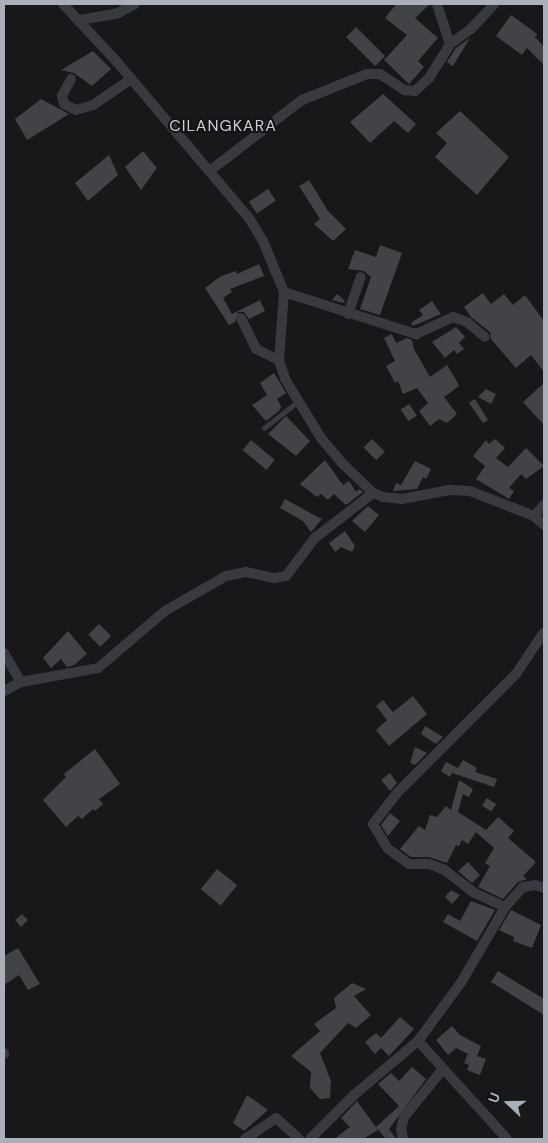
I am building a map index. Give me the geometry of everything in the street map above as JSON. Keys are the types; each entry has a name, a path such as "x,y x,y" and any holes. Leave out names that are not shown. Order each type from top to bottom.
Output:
{"street":[{"path":"63,4 80,20 211,170 249,218 284,292 279,360 297,402 337,458 374,493 402,499 448,490 470,492 534,516 544,525"},
{"path":"80,20 118,13 134,4"},
{"path":"438,4 450,44"},
{"path":"211,170 302,100 367,74 380,74 404,90 415,92 430,78 450,44 471,30 494,4"},
{"path":"71,80 62,96 64,104 76,110 93,105 131,79"},
{"path":"348,314 361,277"},
{"path":"284,292 348,314 416,334 453,317 467,322 485,338"},
{"path":"241,318 256,349 279,360"},
{"path":"4,691 21,682 98,668 165,611 226,576 246,572 274,578 286,576 316,538 374,493"},
{"path":"534,516 544,505"},
{"path":"505,907 473,892 444,870 428,864 409,864 388,849 373,824 398,792 516,674 544,632"},
{"path":"4,653 21,682"},
{"path":"310,1139 354,1095 418,1041 462,981 505,907 523,887 535,885 544,888"},
{"path":"418,1041 442,1070 507,1139"},
{"path":"403,1139 401,1128 404,1117 442,1070"},
{"path":"244,1139 276,1118 299,1139"}],"lane":[{"path":"264,428 297,402"}],"building":[{"path":"396,4 430,4 415,18 438,38 418,61 424,67 409,84 384,60 407,35 385,18"},
{"path":"511,15 537,34 535,37 544,47 544,65 527,48 522,55 496,36"},
{"path":"356,27 385,56 375,66 346,37"},
{"path":"470,38 453,66 447,62 456,48"},
{"path":"93,51 111,69 92,86 74,73 61,70"},
{"path":"383,94 416,124 408,133 394,121 370,143 350,122"},
{"path":"41,99 69,114 27,140 15,119"},
{"path":"460,111 509,157 477,195 435,157 447,143 436,133"},
{"path":"143,151 157,168 141,190 125,167"},
{"path":"109,155 118,175 88,201 75,183"},
{"path":"309,180 328,211 346,229 333,241 314,224 320,219 299,186"},
{"path":"268,189 276,201 257,213 249,202"},
{"path":"380,245 402,253 380,315 360,309 371,277 364,271 348,269 355,250 376,257"},
{"path":"259,264 264,276 230,289 232,292 223,298 232,314 260,300 265,311 249,319 244,312 238,312 235,322 229,325 205,288 221,276 236,271 237,274"},
{"path":"483,293 491,304 504,294 513,305 525,295 544,321 544,372 531,355 516,368 491,339 490,332 471,317 464,307"},
{"path":"337,294 345,301 343,303 332,300"},
{"path":"432,301 441,314 413,326 411,323 423,315 419,310"},
{"path":"456,327 465,337 459,343 464,349 457,354 454,350 445,358 432,342"},
{"path":"392,334 396,343 407,338 412,340 414,349 430,377 447,365 459,386 444,397 457,414 447,423 439,419 430,426 419,411 428,403 417,388 403,394 398,381 395,383 386,366 395,361 384,338"},
{"path":"274,373 286,393 277,399 281,406 280,410 266,421 252,405 267,395 260,383"},
{"path":"544,383 544,425 523,402"},
{"path":"486,389 496,394 491,404 478,397"},
{"path":"475,399 488,420 483,423 469,403"},
{"path":"409,404 417,416 409,421 401,410"},
{"path":"286,416 310,441 296,456 268,434"},
{"path":"372,439 385,452 376,460 364,447"},
{"path":"495,439 505,448 496,458 508,467 526,448 544,466 526,479 521,474 509,488 514,491 509,499 476,479 485,466 473,456 486,440 489,444"},
{"path":"251,440 275,460 266,470 243,450"},
{"path":"325,460 343,485 349,481 356,492 359,489 363,492 346,505 334,494 328,500 321,494 317,497 300,484"},
{"path":"415,461 431,469 426,479 423,477 417,489 393,491 396,483 401,485"},
{"path":"285,499 322,519 311,532 303,521 280,508"},
{"path":"368,506 379,515 365,532 352,521"},
{"path":"345,531 355,546 352,552 341,547 335,552 329,543"},
{"path":"99,624 111,636 100,647 88,635"},
{"path":"68,631 87,654 74,665 67,667 61,659 51,668 43,658"},
{"path":"413,696 427,714 389,746 376,730 387,720 376,706 383,700 393,712"},
{"path":"425,726 443,737 436,744 421,734"},
{"path":"415,747 427,753 415,765 410,763"},
{"path":"95,749 120,784 99,799 103,804 95,811 93,809 82,819 78,816 66,827 43,800 66,777 64,774"},
{"path":"463,760 477,768 475,772 497,779 494,787 452,773 450,777 441,771 446,762 458,768"},
{"path":"390,773 397,783 390,791 381,780"},
{"path":"459,780 473,789 469,797 463,794 458,812 486,830 498,817 514,831 508,838 536,862 523,876 527,879 518,882 503,899 478,887 490,866 485,863 494,848 476,832 468,844 462,840 459,846 456,845 447,863 429,857 411,857 400,849 419,826 425,830 430,815 437,817 446,806 451,810"},
{"path":"487,798 496,804 491,812 482,805"},
{"path":"390,813 400,821 388,836 381,825"},
{"path":"468,862 480,875 472,883 458,871"},
{"path":"217,869 237,885 221,906 201,889"},
{"path":"451,890 460,895 452,904 445,897"},
{"path":"471,901 495,910 477,941 443,922 448,914 460,921"},
{"path":"511,910 541,925 532,948 513,941 514,937 499,930"},
{"path":"22,914 28,920 21,927 15,920"},
{"path":"18,948 40,984 28,990 19,975 4,985 4,956"},
{"path":"498,971 544,999 544,1015 491,982"},
{"path":"352,983 366,989 354,996 371,1015 356,1028 348,1023 320,1053 331,1081 330,1098 320,1099 310,1088 311,1072 291,1056 320,1031 314,1024 336,1008 334,998"},
{"path":"400,1017 414,1029 389,1056 381,1048 375,1054 365,1042 376,1033 381,1038"},
{"path":"452,1026 460,1035 481,1046 477,1056 486,1059 480,1075 467,1070 469,1065 464,1063 468,1054 456,1048 448,1055 436,1040"},
{"path":"412,1067 426,1079 389,1129 396,1139 386,1139 376,1127 399,1106 378,1084 391,1073 399,1081"},
{"path":"247,1095 268,1110 244,1131 233,1123"},
{"path":"357,1101 378,1130 363,1139 334,1139 350,1127 341,1118"}],"district":[{"name":"CILANGKARA","path":"223,126"}]}
